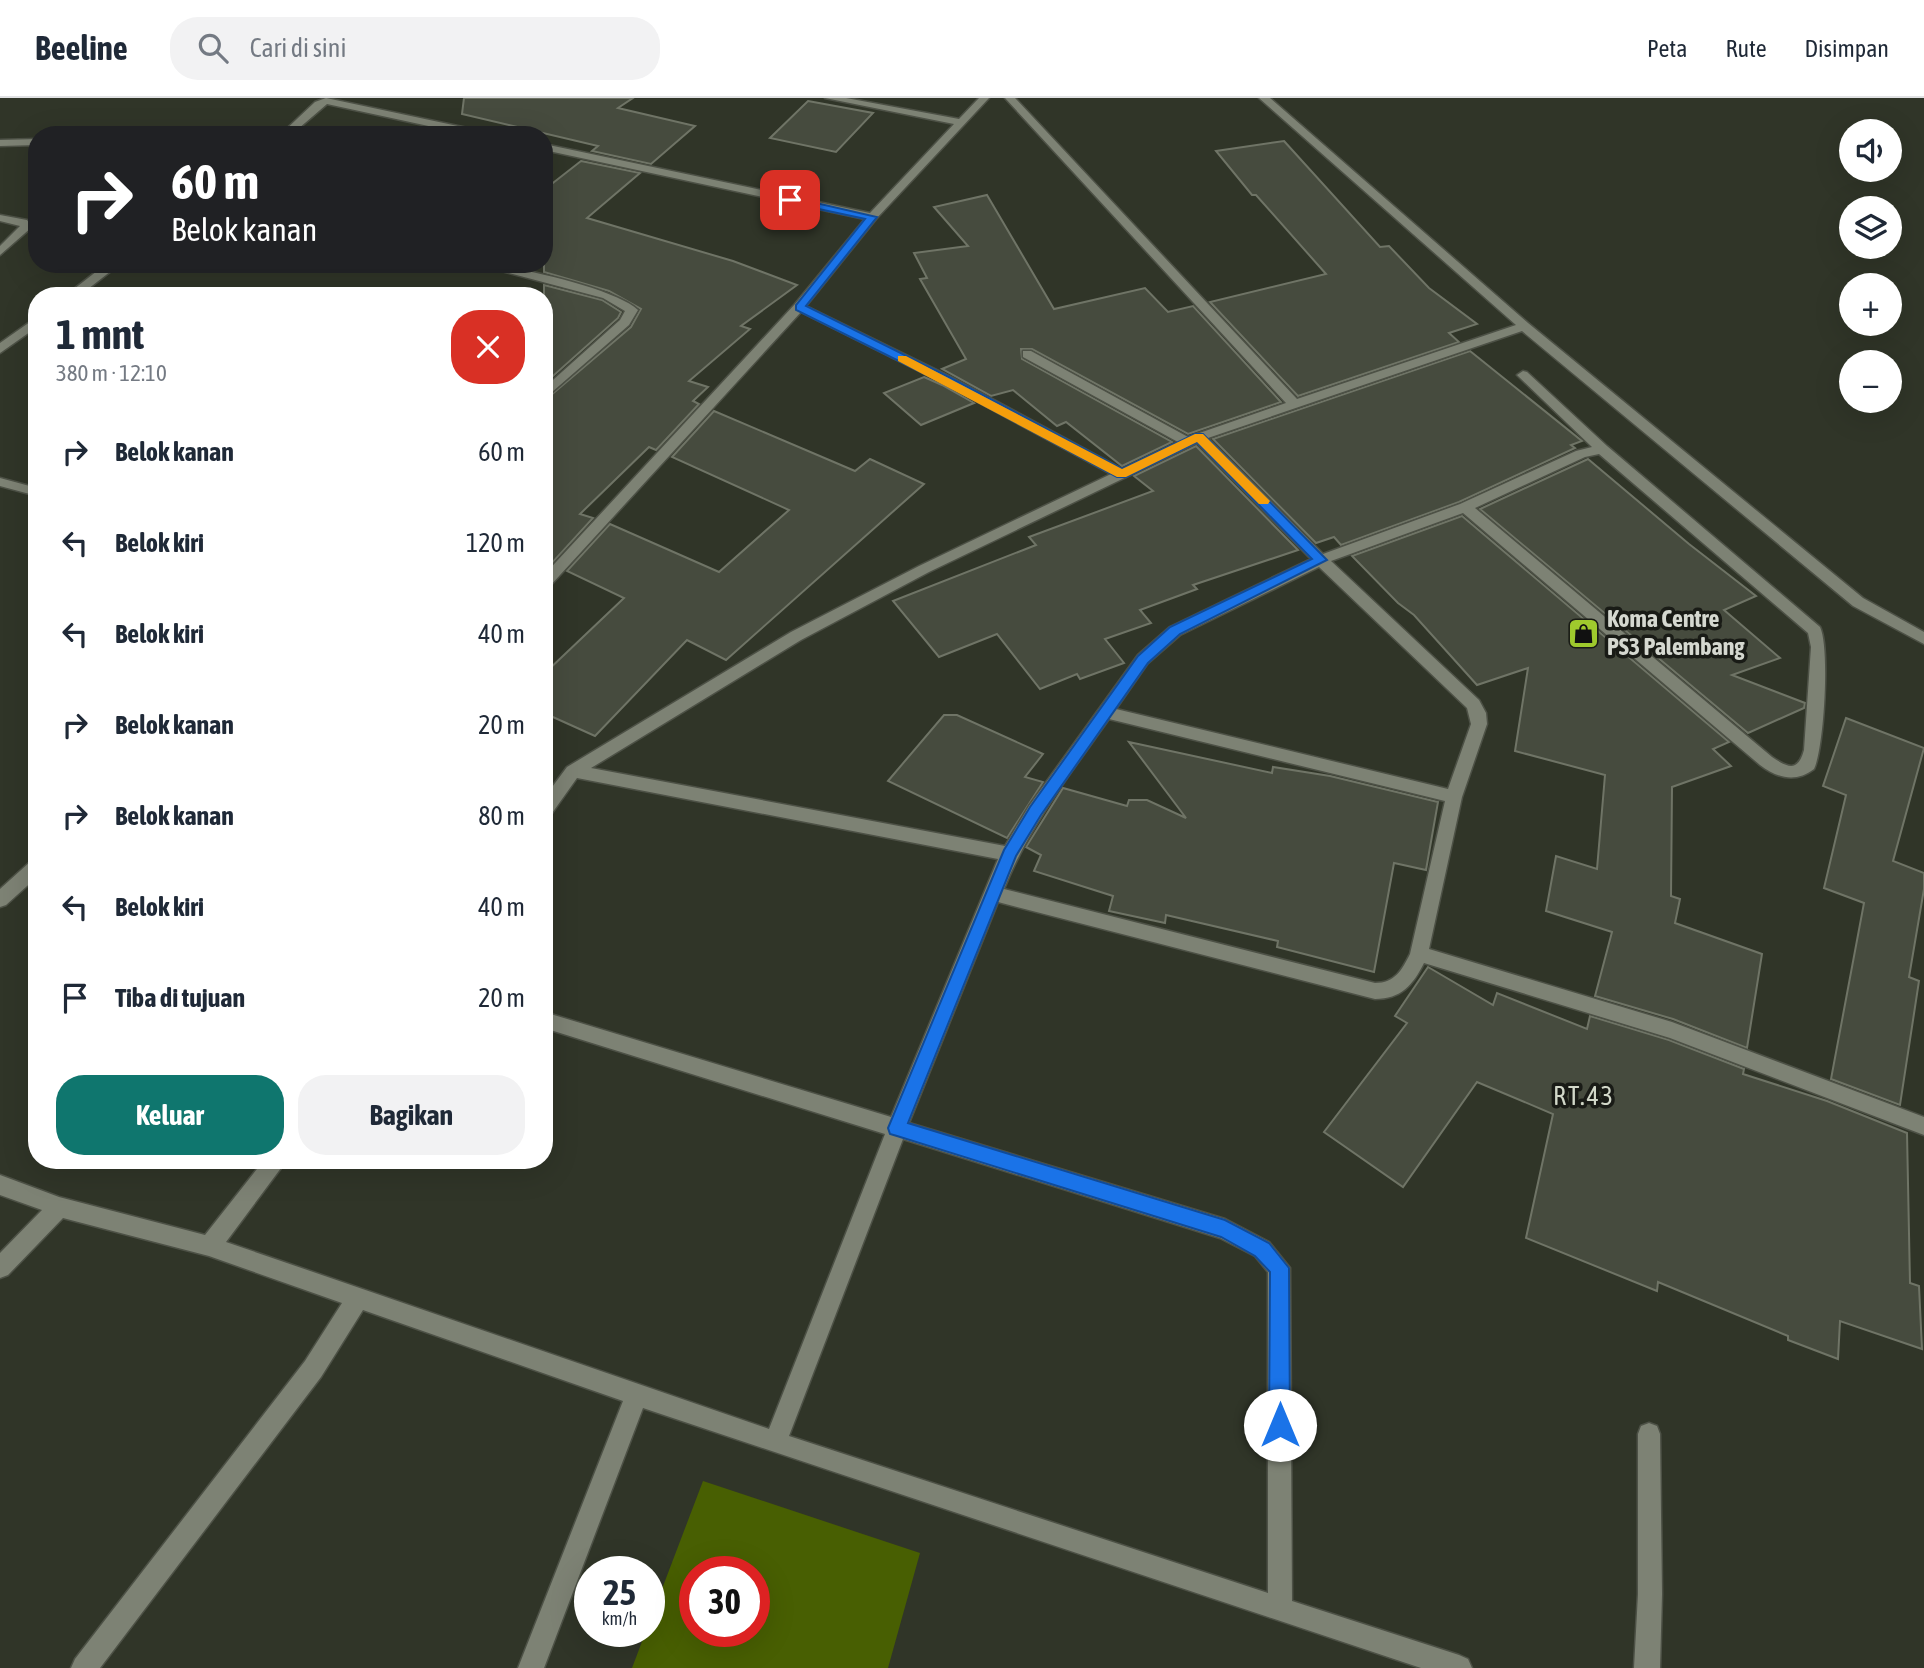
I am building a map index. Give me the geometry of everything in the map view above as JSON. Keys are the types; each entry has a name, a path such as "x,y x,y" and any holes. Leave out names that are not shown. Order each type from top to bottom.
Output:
{"street":[{"path":"830,98 959,122"},
{"path":"553,574 799,307 872,217 984,98"},
{"path":"1010,98 1294,404"},
{"path":"1264,98 1524,326 1858,602 1924,639"},
{"path":"295,126 318,104 328,100 445,126"},
{"path":"0,143 28,142"},
{"path":"553,149 872,217"},
{"path":"0,218 23,222 26,227 0,253"},
{"path":"83,287 102,273"},
{"path":"516,273 607,296 628,305 632,310 625,322 553,387"},
{"path":"799,307 947,380 1121,474"},
{"path":"553,799 573,771 796,636 924,569 1193,440 1524,326"},
{"path":"0,349 28,328"},
{"path":"992,893 1375,991 1391,991 1408,977 1419,954 1454,797 1479,724 1476,708 1193,440 1027,354"},
{"path":"1465,507 1766,761 1787,773 1802,770 1808,765 1812,750 1819,647 1815,631 1602,449 1523,375"},
{"path":"775,1443 897,1128 1009,854 1035,811 1143,659 1175,631 1321,560 1465,507 1581,454 1602,449"},
{"path":"0,482 28,490"},
{"path":"1107,713 1454,797"},
{"path":"573,771 1009,854"},
{"path":"0,900 28,874"},
{"path":"1419,954 1672,1030 1924,1126"},
{"path":"553,1023 1225,1229 1262,1249 1279,1268 1280,1608"},
{"path":"209,1246 270,1169"},
{"path":"0,1185 59,1207 209,1246 775,1443 1459,1668"},
{"path":"0,1268 59,1207"},
{"path":"83,1668 313,1369 358,1298"},
{"path":"531,1668 637,1395"},
{"path":"1647,1668 1650,1594 1649,1434"}],"green space":[{"path":"703,1481 920,1553 888,1668 632,1668 640,1647 665,1647 665,1581"}],"building":[{"path":"464,98 633,98 618,108 695,126 651,164 592,151 598,146 553,135 553,126 513,126 462,114"},
{"path":"808,101 873,113 836,152 770,138"},
{"path":"1284,141 1380,247 1389,246 1429,288 1477,324 1449,333 1459,342 1298,396 1210,302 1326,274 1256,195 1252,195 1216,151"},
{"path":"581,161 640,173 587,218 733,261 797,285 741,326 750,329 689,381 708,387 693,401 699,404 656,450 649,447 580,514 593,518 553,562 553,393 631,327 641,309 609,291 547,273 553,273 553,183"},
{"path":"987,195 1054,309 1145,288 1168,312 1193,306 1281,402 1188,434 1032,349 1021,349 1022,359 1172,442 1122,466 1066,422 1057,426 1013,390 991,396 942,369 966,359 920,279 927,278 914,253 968,246 934,207"},
{"path":"553,287 602,300 621,312 618,318 553,376"},
{"path":"1470,351 1582,441 1571,445 1575,448 1459,502 1341,545 1334,537 1316,543 1213,439"},
{"path":"924,377 974,403 921,425 884,393"},
{"path":"714,411 855,471 870,459 924,484 726,660 687,640 595,736 553,717 553,665 624,598 567,571 610,524 719,572 789,510 672,457"},
{"path":"1196,446 1298,550 1193,585 1197,589 1140,610 1151,623 1105,639 1124,663 1080,679 1077,674 1040,689 997,634 939,657 893,601 1036,545 1029,537 1153,491 1134,476"},
{"path":"1588,459 1756,596 1724,610 1780,658 1732,675 1805,703 1804,708 1748,733 1480,509"},
{"path":"1462,516 1729,742 1713,749 1731,766 1672,787 1671,896 1680,899 1675,923 1762,954 1747,1048 1673,1019 1595,996 1612,932 1546,911 1556,856 1597,869 1605,775 1515,751 1528,668 1477,685 1414,615 1398,603 1352,556"},
{"path":"944,715 957,715 1043,754 1025,777 1043,782 1007,838 888,781"},
{"path":"1846,718 1924,748 1893,861 1924,873 1924,889 1909,977 1919,981 1900,1105 1831,1079 1864,903 1824,888 1846,795 1823,786"},
{"path":"1129,742 1272,773 1273,767 1330,776 1438,802 1426,870 1394,863 1374,972 1277,947 1278,941 1166,915 1165,923 1109,911 1113,896 1034,871 1041,855 1026,847 1063,788 1127,806 1129,800 1147,800 1186,818"},
{"path":"1428,967 1493,1005 1497,993 1587,1029 1590,1016 1669,1040 1744,1069 1743,1074 1827,1101 1907,1133 1910,1283 1919,1286 1922,1349 1840,1321 1838,1359 1788,1340 1788,1336 1658,1282 1657,1291 1526,1238 1553,1114 1477,1082 1403,1187 1324,1132 1407,1023 1395,1016"}],"slow traffic":[{"path":"902,358 1121,474 1199,437 1264,501"}],"place":[{"name":"Koma Centre PS3 Palembang","path":"1584,633"}],"district":[{"name":"RT.43","path":"1584,1096"}],"route":[{"path":"790,200 872,217 799,307 947,380 1121,474 1199,437 1321,560 1198,618 1175,631 1143,659 1035,811 1009,854 897,1128 1225,1229 1262,1249 1279,1268 1280,1425"}]}
